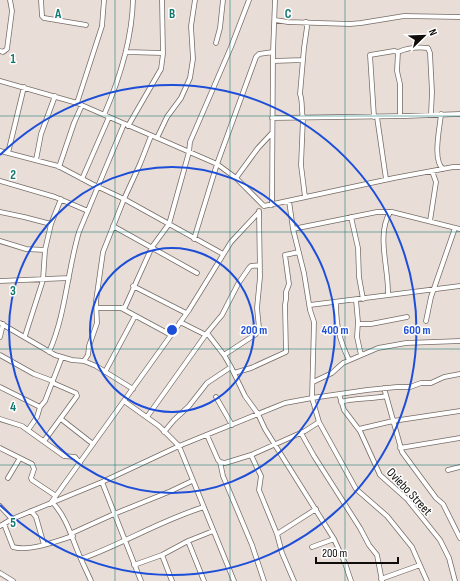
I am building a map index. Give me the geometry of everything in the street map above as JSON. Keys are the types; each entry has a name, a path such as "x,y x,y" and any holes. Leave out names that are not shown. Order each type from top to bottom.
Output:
{"street":[{"path":"0,51 3,52 6,49 12,11 10,0"},
{"path":"41,0 41,12 44,18 86,25"},
{"path":"77,103 102,26 104,0"},
{"path":"104,115 116,86 130,40 133,0"},
{"path":"49,352 61,318 78,232 126,125 161,69 163,53 162,0"},
{"path":"157,138 167,117 181,98 190,78 193,59 191,26 194,0"},
{"path":"216,43 220,28 223,0"},
{"path":"121,308 127,304 133,286 152,247 168,224 189,152 190,142 231,47 249,0"},
{"path":"272,205 272,118 275,0"},
{"path":"275,20 361,24 404,16 460,17"},
{"path":"305,197 301,165 303,118 302,99 300,94 307,27 306,22"},
{"path":"386,180 375,117 370,54 428,48 431,65 431,114"},
{"path":"126,52 163,53"},
{"path":"194,239 217,164 256,57 259,54 273,52"},
{"path":"398,52 397,71 400,84 400,116"},
{"path":"273,61 303,60"},
{"path":"0,80 77,103 217,164 236,178 264,206"},
{"path":"8,153 24,87"},
{"path":"36,160 41,134 55,96"},
{"path":"59,167 74,123 82,105"},
{"path":"441,114 438,136 439,164 443,169"},
{"path":"272,118 460,114"},
{"path":"82,179 109,117"},
{"path":"236,178 258,148 272,133"},
{"path":"84,361 88,355 89,346 97,323 96,301 103,252 151,136"},
{"path":"0,151 59,167 124,199 223,254"},
{"path":"52,503 180,322 217,267 223,254 245,226 264,206 386,180 460,167"},
{"path":"430,221 436,182 432,171"},
{"path":"0,181 60,199 88,211"},
{"path":"25,336 43,280 46,250 51,224 60,199"},
{"path":"289,201 293,229 315,325 313,331 312,398 319,422 356,489 387,516 412,547 426,581"},
{"path":"0,212 51,224"},
{"path":"224,355 258,331 257,308 260,265 259,212"},
{"path":"293,229 377,212 401,214 458,228 434,289 426,321"},
{"path":"388,295 383,234 390,212"},
{"path":"351,217 358,248 359,273 363,299"},
{"path":"113,226 198,273"},
{"path":"0,241 26,249 46,250"},
{"path":"234,373 251,368 286,352 284,305 289,284 285,255 299,252"},
{"path":"147,417 206,334 222,315 238,284 249,268 251,266 260,265"},
{"path":"0,281 69,278"},
{"path":"133,286 186,313"},
{"path":"310,305 460,286"},
{"path":"356,300 358,324 357,337 361,355"},
{"path":"336,302 338,334 341,345 349,360"},
{"path":"97,308 121,308 171,335"},
{"path":"105,372 135,316"},
{"path":"358,324 371,324 407,317"},
{"path":"180,322 206,334 224,355 245,396 258,414 265,429 334,539 351,581"},
{"path":"0,337 1,323 25,336 49,352 80,362 84,361 133,389"},
{"path":"313,382 332,373 343,363 378,348 406,343 459,342 460,336"},
{"path":"0,354 34,374 76,393 77,395 44,441"},
{"path":"28,430 37,417 40,407 45,402 62,357"},
{"path":"164,432 189,406 207,383 231,367"},
{"path":"192,480 171,491 44,545 17,548 13,547 2,525 12,519 102,482 179,446 207,436 285,403 384,388 410,387 421,383 431,383 444,377 460,374"},
{"path":"0,387 40,407"},
{"path":"384,388 400,448 436,498 443,504 460,538"},
{"name":"Oviebo Street","path":"339,394 344,410 358,429 380,475 407,499 440,540 449,558 455,581"},
{"path":"341,402 346,400 386,396"},
{"path":"216,397 232,425"},
{"path":"124,401 147,417 179,446 234,581"},
{"path":"358,429 393,421 460,411"},
{"path":"0,419 22,426 64,456 74,456 80,463"},
{"path":"61,419 93,444"},
{"path":"220,462 231,462 251,455 301,433 319,422"},
{"path":"301,433 360,528 368,545 377,555 382,580 420,564"},
{"path":"207,436 212,449 220,462 223,476 252,545 264,581"},
{"path":"400,448 460,438"},
{"path":"0,448 34,467 31,478 32,480 56,496"},
{"path":"251,455 262,476 259,490 294,581"},
{"path":"8,478 20,458"},
{"path":"448,470 460,467"},
{"path":"102,482 141,581"},
{"path":"52,503 60,510 72,534 91,581"},
{"path":"0,506 12,519"},
{"path":"81,559 182,514 204,507"},
{"path":"277,534 316,510"},
{"path":"32,511 36,517 44,545"},
{"path":"134,565 162,555 188,541 213,531"},
{"path":"312,547 334,539"},
{"path":"188,541 204,581"},
{"path":"162,555 172,581"},
{"path":"0,573 13,581"},
{"path":"455,581 460,580"}]}
